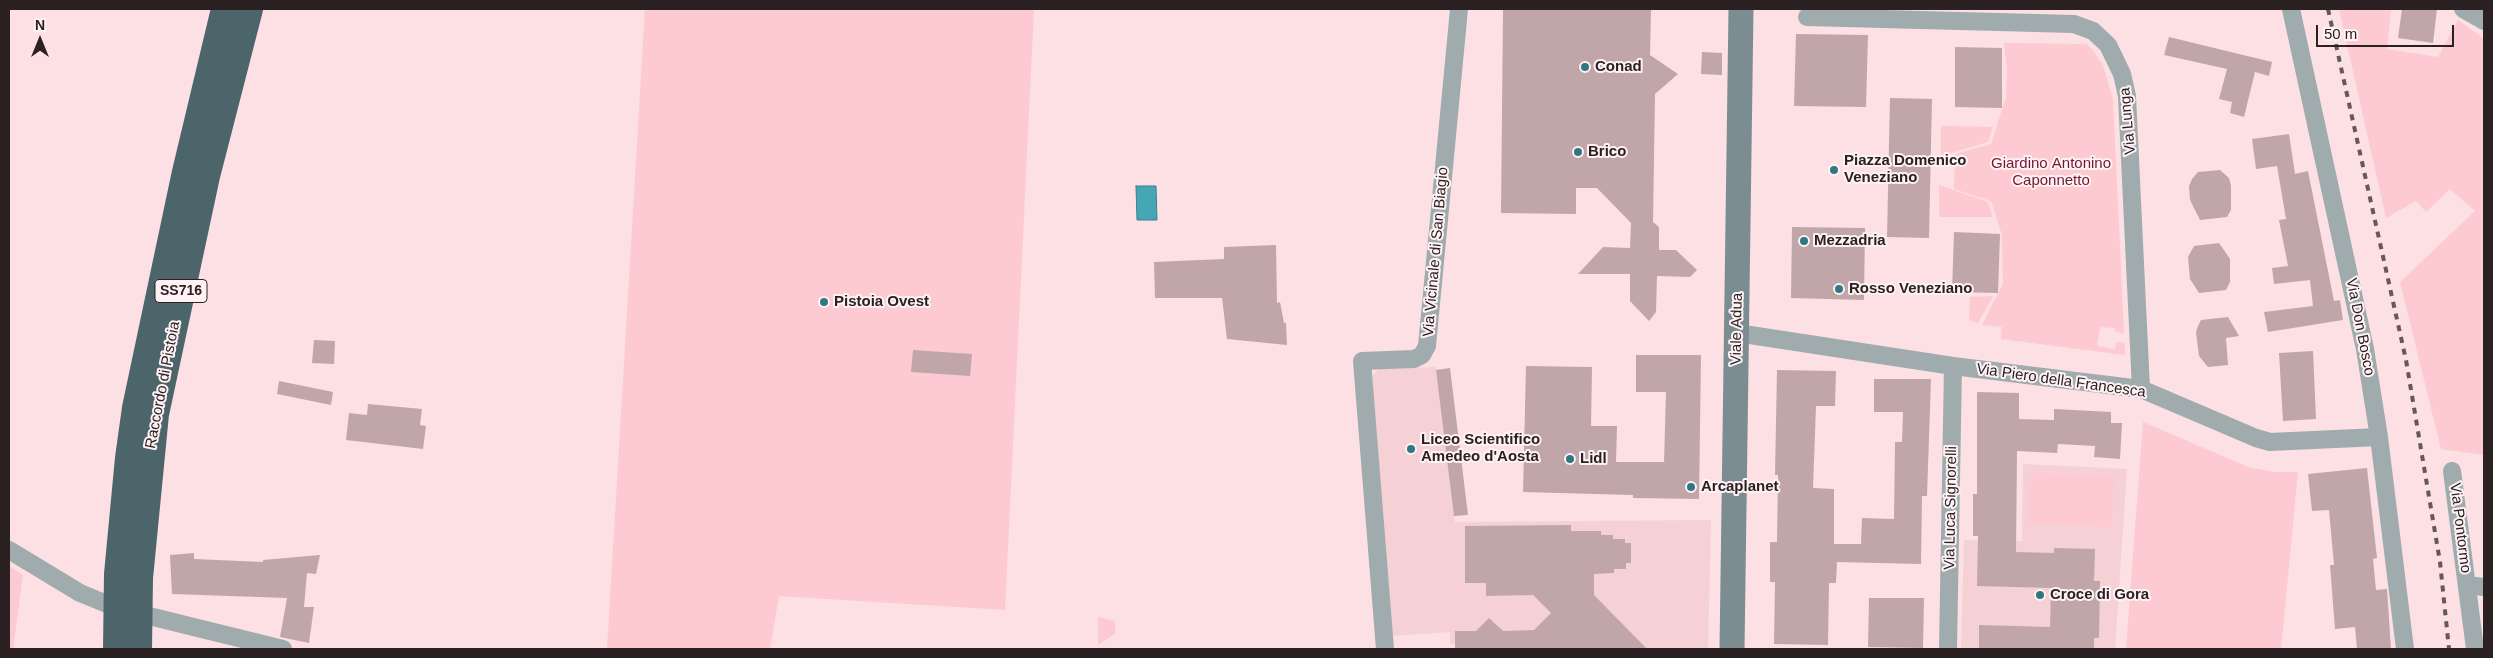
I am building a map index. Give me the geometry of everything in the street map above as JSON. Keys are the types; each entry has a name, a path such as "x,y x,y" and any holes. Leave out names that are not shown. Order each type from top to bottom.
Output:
{"highway":[{"name":"Raccordo di Pistoia","path":"117,649 119,564 129,458 136,408 186,172 226,9"},
{"name":"Raccordo di Pistoia","path":"138,649 138,578 155,414 206,176 249,9"}],"main road":[{"name":"Viale Adua","path":"1732,649 1742,9"}],"street":[{"name":"Via Vicinale di San Biagio","path":"1385,649 1362,361 1414,359 1422,355 1427,346 1459,9"},
{"name":"Via Don Bosco","path":"2291,9 2352,285 2379,437 2405,649"},
{"path":"2463,9 2484,21"},
{"name":"Via Lunga","path":"1807,17 2074,24 2093,31 2108,44 2122,74 2127,96 2141,389"},
{"name":"Via Piero della Francesca","path":"1736,333 1953,366 2141,389 2256,438 2270,442 2379,437"},
{"name":"Via Luca Signorelli","path":"1948,649 1953,366"},
{"name":"Via Pontormo","path":"2452,471 2476,586 2475,649"},
{"path":"9,550 80,593 107,604"},
{"path":"149,616 283,649"}],"shaded area":[{"name":"Liceo Scientifico Amedeo d'Aosta","path":"1436,367 1455,522 1711,520 1708,649 1455,649 1455,644 1450,644 1450,632 1391,636 1372,376 1379,369"},
{"name":"Croce di Gora","path":"2023,464 2127,469 2115,649 1961,649 1964,540 2022,541"}],"green space":[{"name":"Pistoia Ovest","path":"645,9 1034,9 1005,610 779,596 770,649 607,649"},
{"path":"2339,9 2391,9 2387,49 2438,57 2458,20 2484,39 2484,455 2441,449 2400,282 2475,211 2450,189 2426,212 2416,201 2386,218"},
{"name":"Giardino Antonino Caponnetto","path":"2004,43 2086,44 2092,49 2103,65 2113,99 2124,333 2115,332 2115,328 2100,327 2097,346 2115,349 2116,342 2125,343 2125,355 2001,339 2002,327 1982,325 2003,284 2002,235 1991,201 1954,189 1955,154 1991,144 2006,97 2007,70"},
{"path":"1941,126 1993,127 1988,142 1941,156"},
{"path":"1939,185 1988,202 1993,217 1939,217"},
{"path":"1993,296 1978,323 1969,320 1970,297"},
{"path":"2143,422 2248,467 2274,472 2298,472 2281,649 2126,649"},
{"path":"2031,473 2114,477 2112,527 2029,523"},
{"path":"9,566 23,575 13,649 9,649"},
{"path":"1098,617 1115,621 1115,634 1098,645"}],"water":[{"path":"1136,186 1156,186 1157,220 1137,220"}],"building":[{"path":"1503,9 1651,9 1650,55 1678,74 1655,94 1653,222 1659,227 1659,250 1676,250 1697,270 1690,277 1657,276 1656,312 1649,321 1630,301 1630,274 1578,274 1603,247 1630,248 1631,223 1597,188 1576,188 1576,214 1501,213"},
{"path":"2402,9 2437,9 2433,43 2398,38"},
{"path":"1796,34 1868,35 1866,107 1794,106"},
{"path":"2169,37 2272,62 2269,76 2255,72 2244,117 2230,113 2232,102 2219,99 2227,69 2164,55"},
{"path":"1955,47 2002,48 2002,108 1955,107"},
{"path":"1702,52 1722,53 1722,75 1701,74"},
{"path":"1890,98 1932,99 1929,238 1887,237"},
{"path":"2289,134 2295,174 2308,171 2334,301 2340,300 2343,320 2268,332 2264,312 2313,306 2310,280 2274,284 2272,268 2288,266 2279,220 2286,219 2277,166 2256,169 2252,139"},
{"path":"2220,170 2229,178 2231,210 2227,217 2200,220 2190,200 2189,186 2198,172"},
{"path":"1792,227 1865,228 1864,300 1791,298"},
{"path":"1954,232 2000,234 1998,293 1952,292"},
{"path":"2219,243 2230,259 2230,282 2226,290 2199,293 2190,279 2188,257 2194,246"},
{"path":"1276,245 1277,303 1280,302 1284,323 1286,323 1287,345 1227,339 1222,298 1155,298 1154,262 1224,259 1224,247"},
{"path":"2228,317 2239,336 2226,338 2228,365 2208,367 2199,356 2196,332 2198,326 2201,320"},
{"path":"314,340 335,341 334,364 312,363"},
{"path":"913,350 972,354 970,376 911,372"},
{"path":"2313,351 2316,419 2283,421 2279,353"},
{"path":"1636,355 1701,355 1699,499 1633,498 1633,495 1523,492 1526,366 1592,367 1591,426 1617,426 1616,462 1664,462 1666,392 1636,392"},
{"path":"1450,368 1468,515 1454,516 1436,370"},
{"path":"1777,370 1836,371 1835,406 1816,406 1813,488 1834,489 1834,544 1861,544 1862,518 1894,519 1895,442 1902,442 1903,412 1874,412 1874,379 1931,379 1927,496 1922,496 1921,564 1837,562 1836,583 1829,583 1828,645 1774,644 1775,582 1770,582 1770,542 1777,542 1778,475 1775,475"},
{"path":"279,381 333,392 331,405 277,394"},
{"path":"1977,392 2019,393 2019,419 2054,420 2054,409 2111,412 2111,423 2122,423 2120,459 2094,457 2095,446 2058,444 2057,453 2017,451 2016,552 2054,553 2054,548 2095,549 2094,581 2100,581 2099,638 2094,638 2094,649 1979,649 1979,625 2050,627 2051,588 1977,586 1978,536 1973,536 1973,494 1977,494"},
{"path":"368,404 422,409 420,425 426,426 423,449 346,440 349,413 367,415"},
{"path":"2367,468 2377,558 2373,559 2376,590 2387,589 2391,649 2357,649 2355,627 2335,629 2330,565 2334,565 2329,510 2312,511 2308,474"},
{"path":"1571,525 1571,531 1601,531 1601,535 1613,535 1613,539 1625,539 1625,543 1631,543 1631,563 1626,563 1626,569 1614,569 1614,573 1594,574 1594,595 1647,649 1455,649 1455,631 1476,631 1489,618 1503,631 1534,630 1551,613 1533,595 1486,596 1486,583 1465,583 1465,526"},
{"path":"194,553 194,559 263,562 263,560 320,555 316,574 307,573 304,607 314,607 309,643 280,637 287,598 172,594 170,555"},
{"path":"1869,598 1924,598 1923,648 1868,647"}],"railway":[{"path":"2328,9 2406,360 2440,562 2449,649"}],"place":[{"name":"Conad","path":"1585,67"},
{"name":"Brico","path":"1578,152"},
{"name":"Piazza Domenico Veneziano","path":"1834,170"},
{"name":"Mezzadria","path":"1804,241"},
{"name":"Rosso Veneziano","path":"1839,289"},
{"name":"Pistoia Ovest","path":"824,302"},
{"name":"Liceo Scientifico Amedeo d'Aosta","path":"1411,449"},
{"name":"Lidl","path":"1570,459"},
{"name":"Arcaplanet","path":"1691,487"},
{"name":"Croce di Gora","path":"2040,595"}]}
